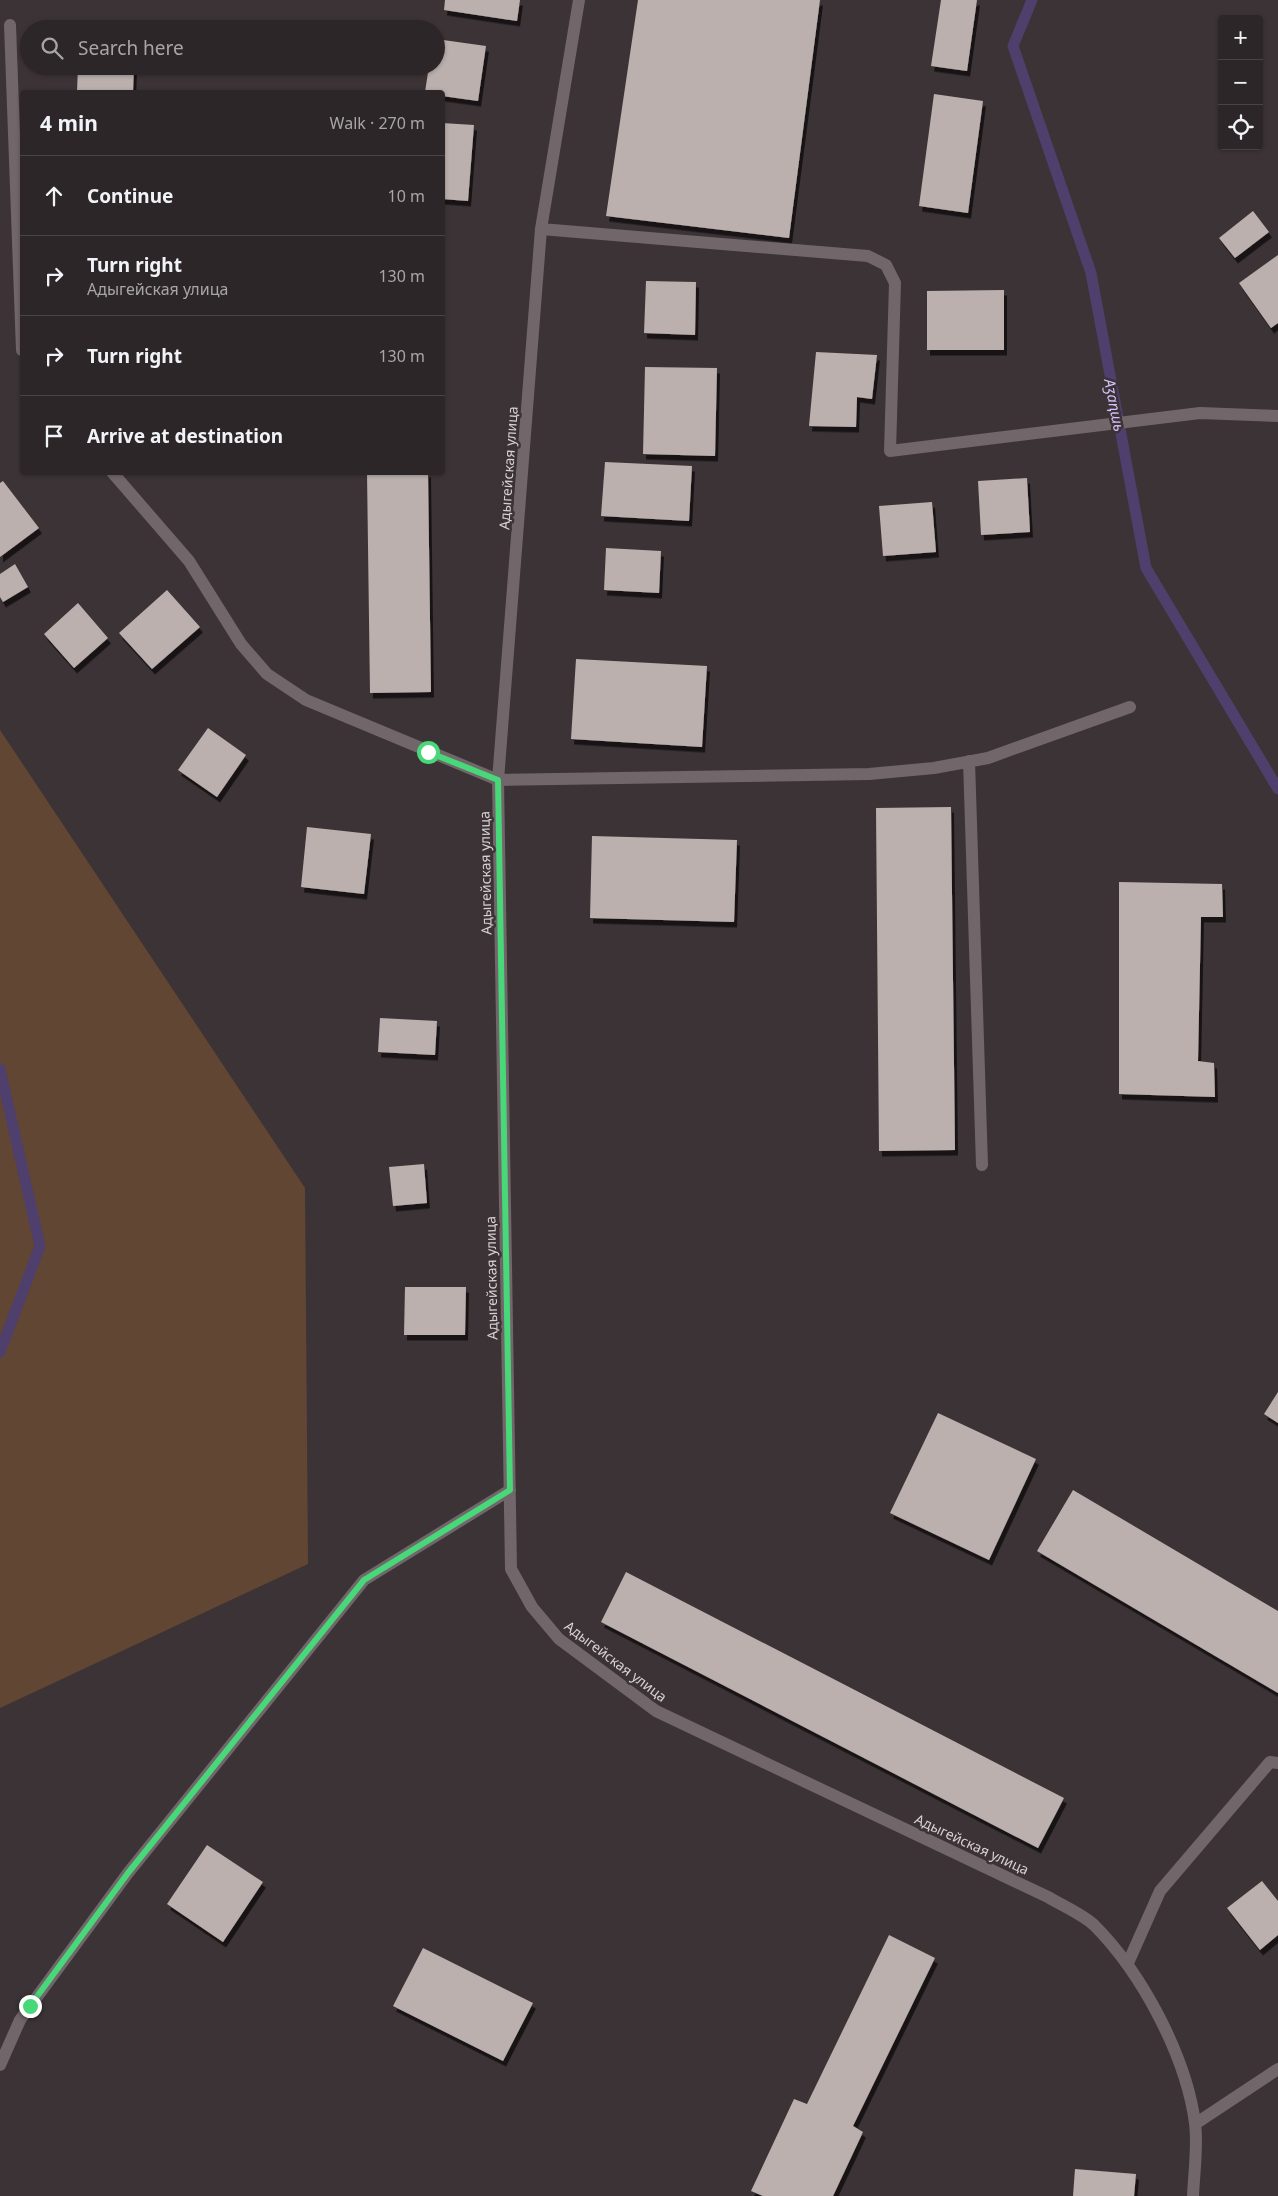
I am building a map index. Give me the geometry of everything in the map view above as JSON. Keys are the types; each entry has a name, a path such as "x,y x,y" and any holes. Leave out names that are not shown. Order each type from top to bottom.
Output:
{"street":[{"name":"Адыгейская улица","path":"579,0 541,229 498,780 511,1569 532,1607 559,1639 656,1711 1048,1897 1092,1924 1128,1963 1157,2017 1181,2068 1195,2124 1193,2196"},
{"path":"10,25 20,296"},
{"path":"541,229 868,256 886,265 895,283 890,451 1200,413 1278,416"},
{"path":"115,475 189,561 241,644 267,674 306,700 498,780 869,774 934,768 988,758 1130,707"},
{"path":"969,761 982,1165"},
{"path":"0,2065 20,2020 128,1873 364,1580 510,1490"},
{"path":"1128,1963 1160,1891 1270,1762 1278,1763"},
{"path":"1195,2124 1278,2069"}],"shaded area":[{"path":"0,730 305,1188 308,1564 0,1708"}],"building":[{"path":"445,0 520,0 517,21 444,10"},
{"path":"638,0 820,0 789,238 606,216"},
{"path":"941,0 977,0 967,71 931,66"},
{"path":"445,40 486,46 478,101 445,96 445,90 425,90 428,75 445,75"},
{"path":"78,75 134,75 133,90 77,90"},
{"path":"934,94 983,101 968,213 919,206"},
{"path":"445,123 474,125 468,201 445,199"},
{"path":"1253,211 1269,232 1235,258 1219,238"},
{"path":"1278,255 1278,323 1271,328 1239,283"},
{"path":"646,281 696,282 695,335 644,333"},
{"path":"1004,290 1004,350 927,350 927,291"},
{"path":"816,352 877,355 872,399 857,397 856,427 809,426"},
{"path":"645,367 717,368 715,456 643,454"},
{"path":"605,462 692,466 689,521 601,516"},
{"path":"367,475 428,475 431,692 370,693"},
{"path":"1027,478 1030,532 981,535 978,481"},
{"path":"3,481 39,528 0,557 0,483"},
{"path":"932,502 936,552 883,556 879,506"},
{"path":"606,548 661,551 659,593 604,590"},
{"path":"15,564 28,587 3,602 0,597 0,574"},
{"path":"167,590 200,627 152,669 119,633"},
{"path":"78,603 108,638 74,668 44,634"},
{"path":"576,659 707,666 702,747 571,739"},
{"path":"208,728 246,755 217,797 178,770"},
{"path":"951,807 955,1150 879,1151 876,808"},
{"path":"307,827 371,834 364,894 301,887"},
{"path":"592,836 737,840 734,922 590,918"},
{"path":"1119,882 1222,884 1223,917 1201,917 1198,1061 1214,1063 1215,1097 1119,1094"},
{"path":"380,1018 437,1021 435,1055 378,1052"},
{"path":"424,1164 427,1203 393,1206 389,1167"},
{"path":"405,1287 466,1287 465,1335 404,1335"},
{"path":"1278,1392 1278,1423 1264,1414"},
{"path":"938,1413 1036,1459 989,1560 890,1513"},
{"path":"1073,1490 1278,1611 1278,1693 1037,1551"},
{"path":"626,1572 1064,1798 1038,1848 601,1622"},
{"path":"207,1845 263,1882 223,1942 167,1904"},
{"path":"1262,1881 1278,1901 1278,1935 1260,1950 1227,1908"},
{"path":"889,1935 935,1958 853,2126 863,2132 833,2196 763,2196 751,2191 794,2099 807,2104"},
{"path":"423,1948 533,2003 503,2061 393,2006"},
{"path":"1075,2169 1136,2174 1134,2196 1073,2196"}],"waterway":[{"name":"Аӡаԥшь","path":"1032,0 1013,46 1091,273 1146,568 1278,789"},
{"path":"0,1069 40,1246 0,1352"}],"route":[{"path":"30,2006 128,1873 364,1580 510,1490 498,780 428,752"}]}
